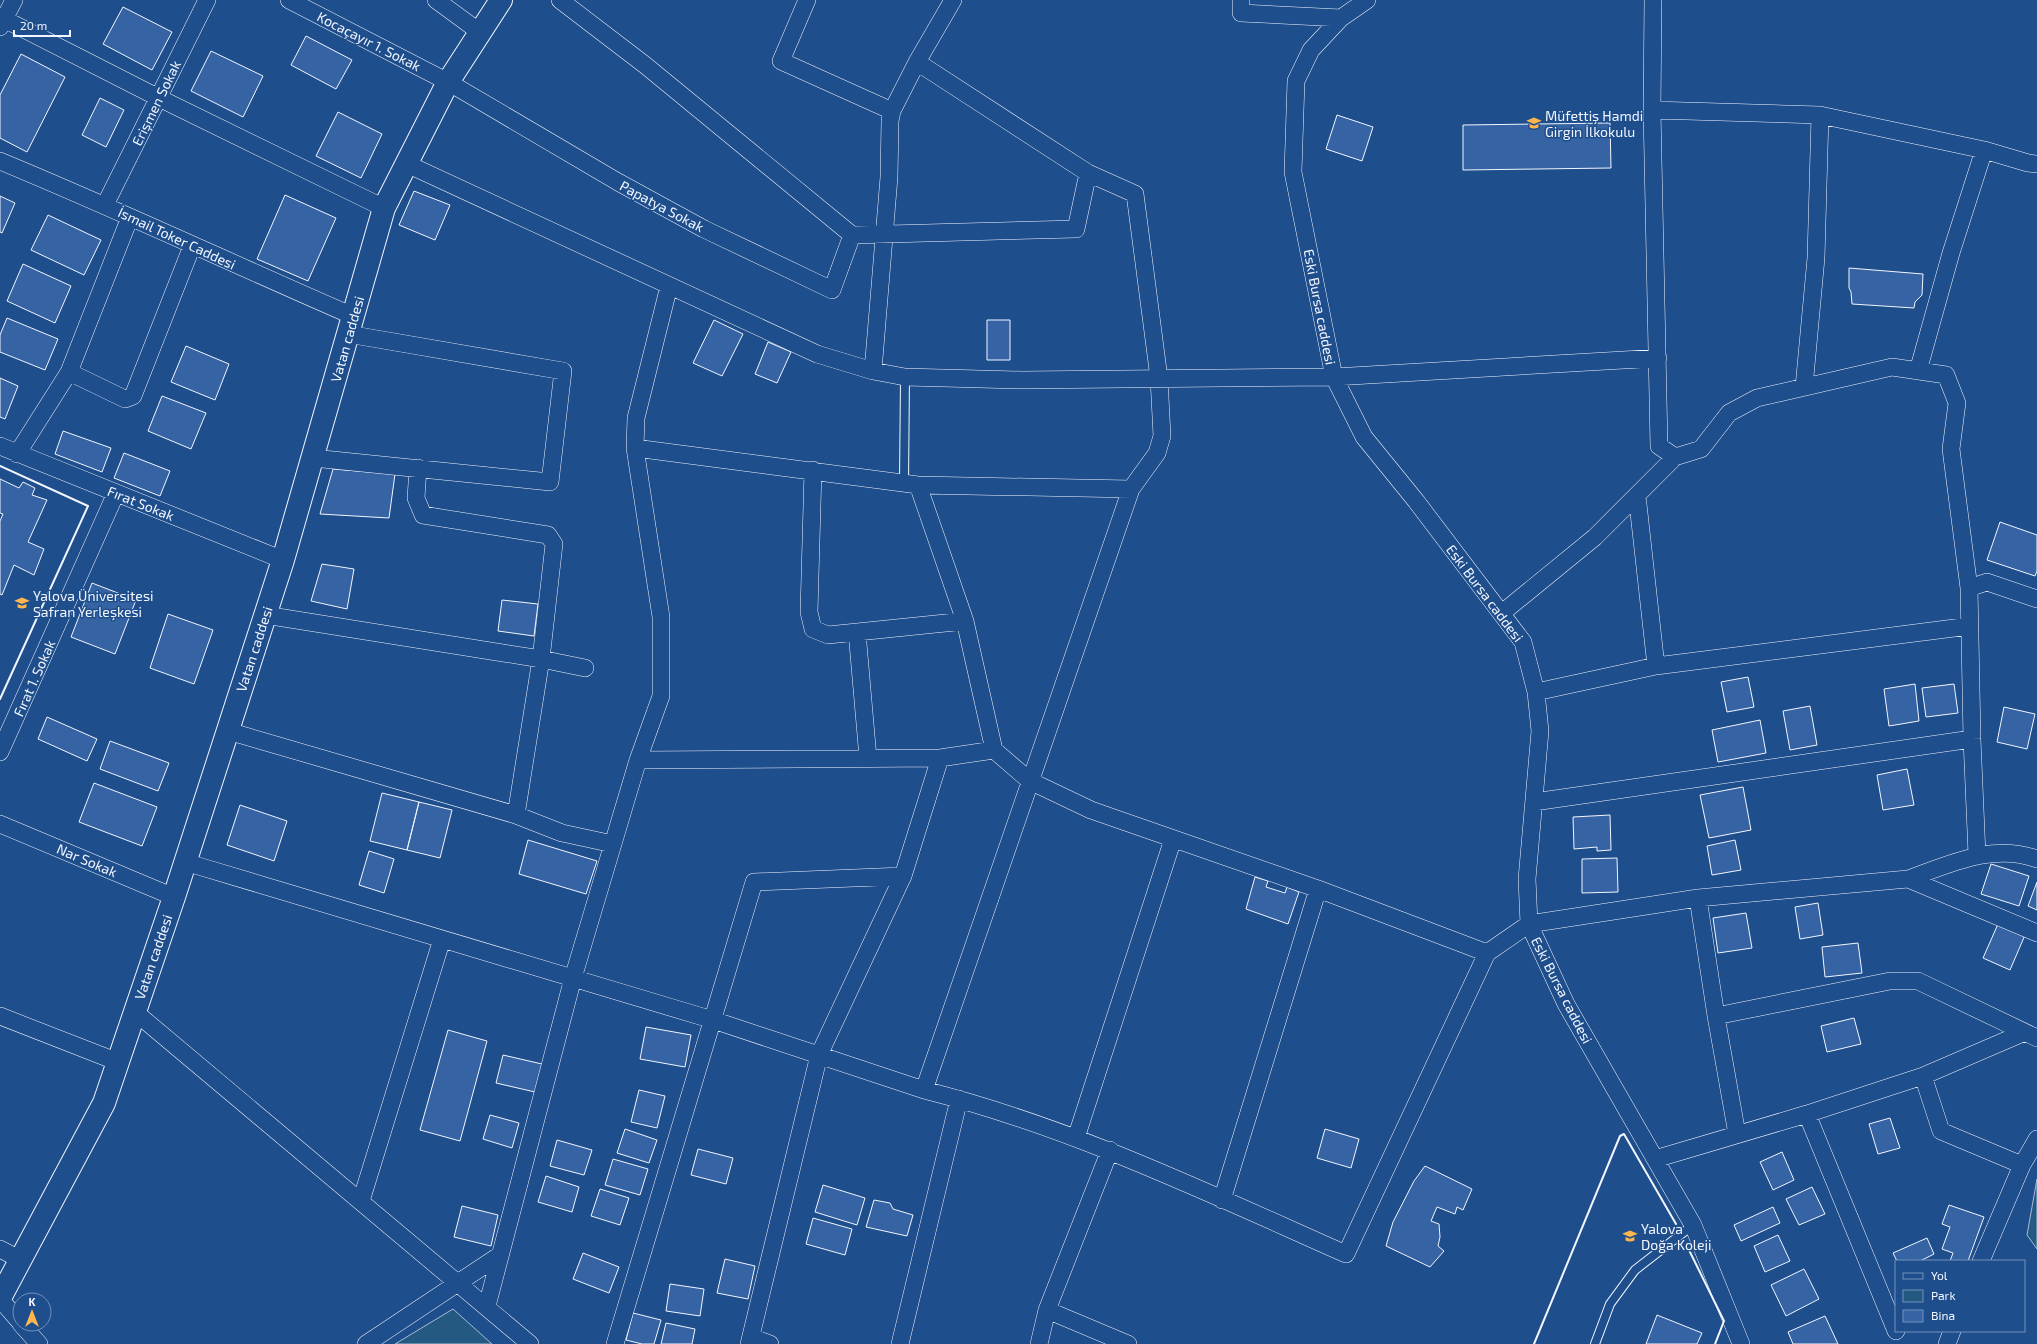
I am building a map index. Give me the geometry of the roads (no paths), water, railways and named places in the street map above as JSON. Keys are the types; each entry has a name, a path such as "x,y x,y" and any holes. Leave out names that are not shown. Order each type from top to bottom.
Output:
{"street":[{"path":"14,0 2,21 384,208"},
{"name":"Erişmen Sokak","path":"105,205 207,0"},
{"name":"Kocaçayır 1. Sokak","path":"289,0 448,82"},
{"path":"436,0 481,33"},
{"name":"Vatan caddesi","path":"0,1299 104,1103 174,897 283,560 384,208 448,82 501,0"},
{"path":"560,0 645,65 852,235 1076,230 1088,173"},
{"path":"807,0 781,61 892,111"},
{"path":"873,371 885,234 889,177 890,121 892,111 917,62 953,0"},
{"path":"1240,0 1240,13 1341,18"},
{"name":"Eski Bursa caddesi","path":"1367,0 1341,18 1311,50 1296,81 1293,172 1334,377 1364,437 1523,642 1536,692 1540,732 1527,879 1529,924 1566,1004 1693,1225 1736,1340"},
{"path":"1653,0 1652,110 1659,446 1675,457"},
{"path":"917,62 1088,173 1135,194 1159,378 1162,436 1156,453 1131,489 924,1090"},
{"name":"Papatya Sokak","path":"448,82 618,182 704,230 832,290 852,235"},
{"path":"1652,110 1820,115 1984,150 2028,163 2037,164"},
{"path":"1804,387 1816,258 1820,115"},
{"path":"1918,371 1951,253 1984,150"},
{"name":"İsmail Toker Caddesi","path":"0,161 105,205 192,246 351,325 563,371 550,482 418,468"},
{"path":"407,164 817,354 873,371 905,377 1022,380 1334,377 1658,358"},
{"path":"17,454 69,372 130,217"},
{"path":"69,372 125,399 133,396 192,246"},
{"path":"486,1306 573,978 638,760 661,696 661,617 634,448 636,418 669,286"},
{"path":"1502,613 1595,538 1675,457 1701,449 1729,413 1757,398 1892,367 1946,375 1957,403 1951,449 1969,588 1972,739 1977,855"},
{"name":"Fırat Sokak","path":"0,446 283,560"},
{"path":"634,448 813,470 911,484 1131,489"},
{"path":"312,458 418,468 416,498 423,515 548,535 554,544 541,659 516,815"},
{"path":"813,470 809,612 813,629 828,635 965,621"},
{"path":"911,484 965,621 994,750 1030,781 1091,810 1318,889 1487,953"},
{"name":"Fırat 1. Sokak","path":"0,752 116,493"},
{"path":"1637,495 1656,666"},
{"path":"1969,588 1987,582 2037,599"},
{"path":"265,615 541,659 585,668"},
{"path":"1536,692 1656,666 1970,626"},
{"path":"857,632 868,758"},
{"path":"228,731 516,815 562,833 613,844"},
{"path":"1534,802 1972,739"},
{"path":"638,760 940,758 994,750"},
{"path":"770,1344 750,1340 819,1055 903,876 940,758"},
{"name":"Nar Sokak","path":"0,824 174,897"},
{"path":"1076,1138 1173,839"},
{"path":"185,862 713,1020 924,1090 959,1099 1076,1138 1110,1150 1346,1254 1487,953 1529,924 1698,898 1908,879 1977,855 2009,852 2036,858"},
{"path":"615,1344 754,882 903,876"},
{"path":"1908,879 2037,933"},
{"path":"1222,1200 1318,889"},
{"path":"1698,898 1716,1016 1737,1134"},
{"path":"360,1201 442,939"},
{"path":"1716,1016 1890,981 1918,981 2030,1035"},
{"path":"135,1012 530,1344"},
{"path":"0,1016 118,1062"},
{"path":"1655,1159 1807,1114 1923,1076 2030,1035"},
{"path":"1923,1076 1941,1131 2022,1164"},
{"path":"900,1344 959,1099"},
{"path":"1807,1114 1895,1329"},
{"path":"1981,1260 2022,1164 2037,1139"},
{"path":"1039,1344 1047,1310 1110,1150"},
{"path":"0,1249 21,1260"},
{"path":"366,1344 500,1255"},
{"path":"0,1299 12,1313"},
{"path":"1047,1310 1128,1344"},
{"path":"29,1332 39,1344"},
{"path":"1896,1332 1902,1344"},
{"path":"1947,1344 1952,1332"}],"lane":[{"path":"905,377 911,484"},
{"path":"1595,1344 1610,1304 1635,1270 1693,1225"}],"place":[{"name":"Müfettiş Hamdi Girgin İlkokulu","path":"1534,123"},
{"name":"Yalova Üniversitesi Safran Yerleşkesi","path":"22,603"},
{"name":"Yalova Doğa Koleji","path":"1630,1236"}]}
